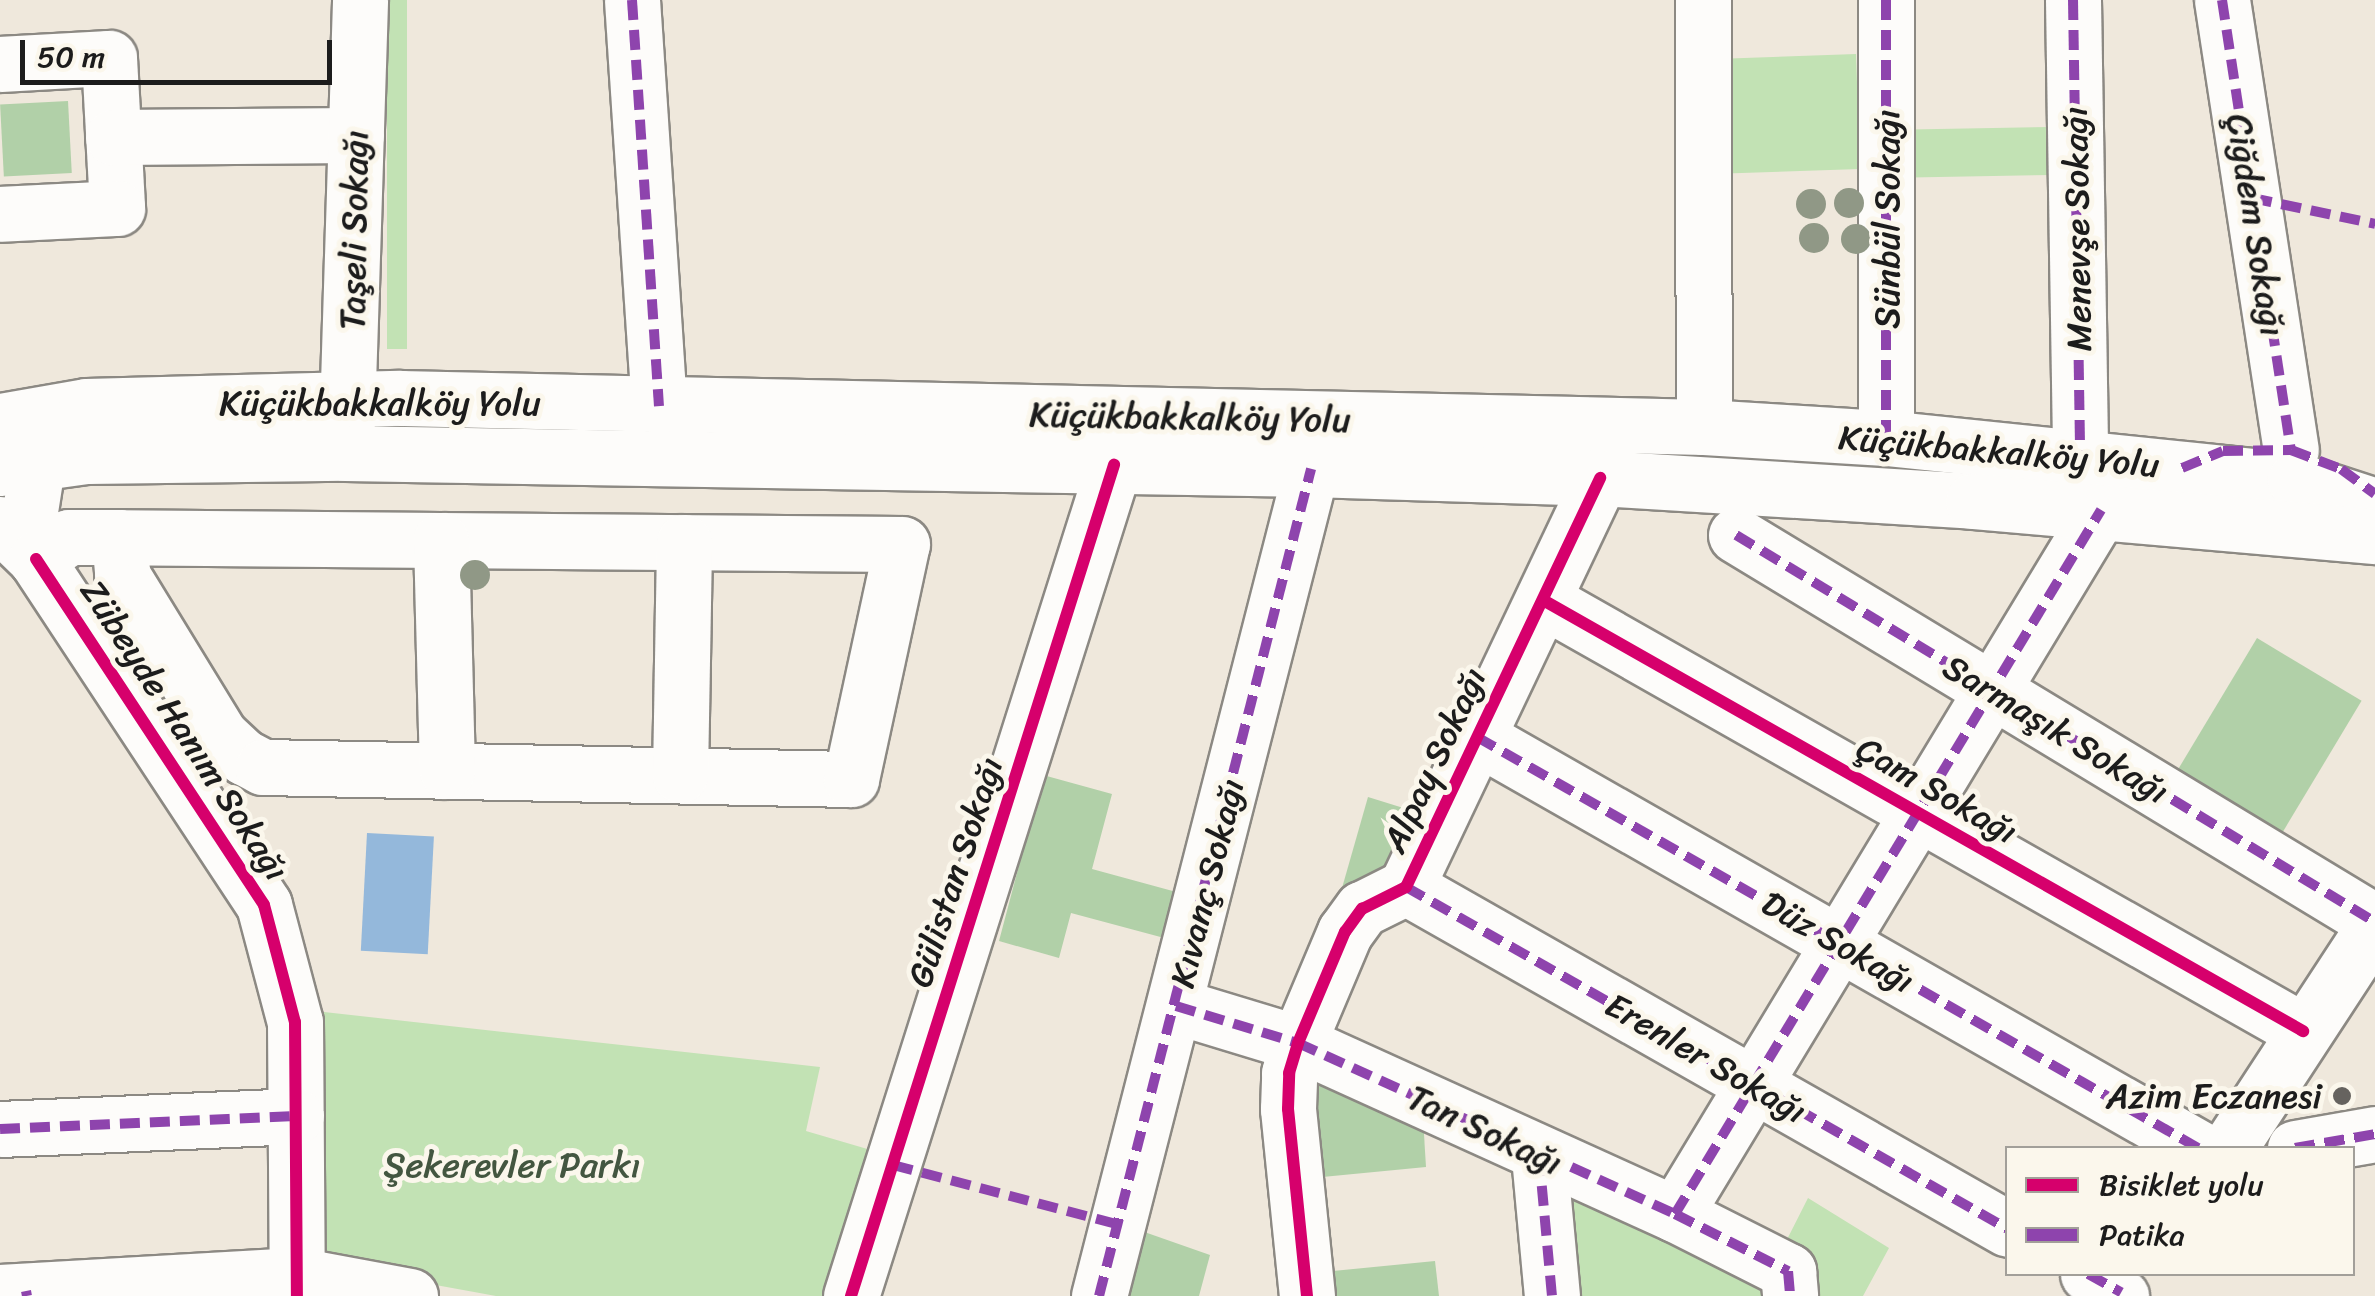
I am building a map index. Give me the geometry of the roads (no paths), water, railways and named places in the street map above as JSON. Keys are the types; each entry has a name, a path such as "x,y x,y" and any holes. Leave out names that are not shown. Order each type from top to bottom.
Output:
{"street":[{"name":"Taşeli Sokağı","path":"345,452 350,399 360,0"},
{"path":"632,0 659,406"},
{"path":"1703,0 1704,427"},
{"name":"Sünbül Sokağı","path":"1886,0 1886,438"},
{"name":"Menevşe Sokağı","path":"2073,0 2080,457"},
{"name":"Çiğdem Sokağı","path":"2222,0 2290,450"},
{"path":"0,64 109,58 117,208 0,214"},
{"path":"112,137 356,136"},
{"name":"Küçükbakkalköy Yolu","path":"0,421 86,406 350,399 1704,427 1886,438 2295,480 2375,506"},
{"path":"2182,468 2223,451 2290,450 2341,469 2375,494"},
{"name":"Küçükbakkalköy Yolu","path":"19,464 345,452 1312,468 1600,478 2101,510 2375,536"},
{"name":"Zübeyde Hanım Sokağı","path":"19,464 27,530 18,541 264,906 294,1022 297,1286"},
{"name":"Gülistan Sokağı","path":"851,1296 1114,465"},
{"name":"Kıvanç Sokağı","path":"1098,1296 1312,468"},
{"name":"Alpay Sokağı","path":"1306,1296 1288,1109 1289,1073 1298,1044 1344,932 1362,909 1406,887 1600,478"},
{"path":"1675,1214 2101,510"},
{"name":"Sarmaşık Sokağı","path":"1736,535 2375,924"},
{"path":"18,541 119,537 902,544 851,778 264,767 244,757 220,735 122,575 119,537"},
{"path":"442,540 448,771"},
{"path":"680,775 684,542"},
{"name":"Çam Sokağı","path":"1543,600 2303,1031"},
{"name":"Düz Sokağı","path":"1478,738 2195,1146"},
{"name":"Erenler Sokağı","path":"1406,887 2005,1226"},
{"path":"2230,1146 2375,924"},
{"name":"Tan Sokağı","path":"1176,1006 1298,1044 1675,1214 1789,1284"},
{"path":"0,1129 296,1116"},
{"path":"2306,1146 2375,1134"},
{"path":"1540,1156 1552,1296"},
{"path":"18,1293 297,1286 410,1296"}],"water":[{"path":"367,833 434,837 428,954 361,951"}],"place":[{"name":"Azim Eczanesi","path":"2342,1096"}],"park label":[{"name":"Şekerevler Parkı","path":"512,1165"}]}
